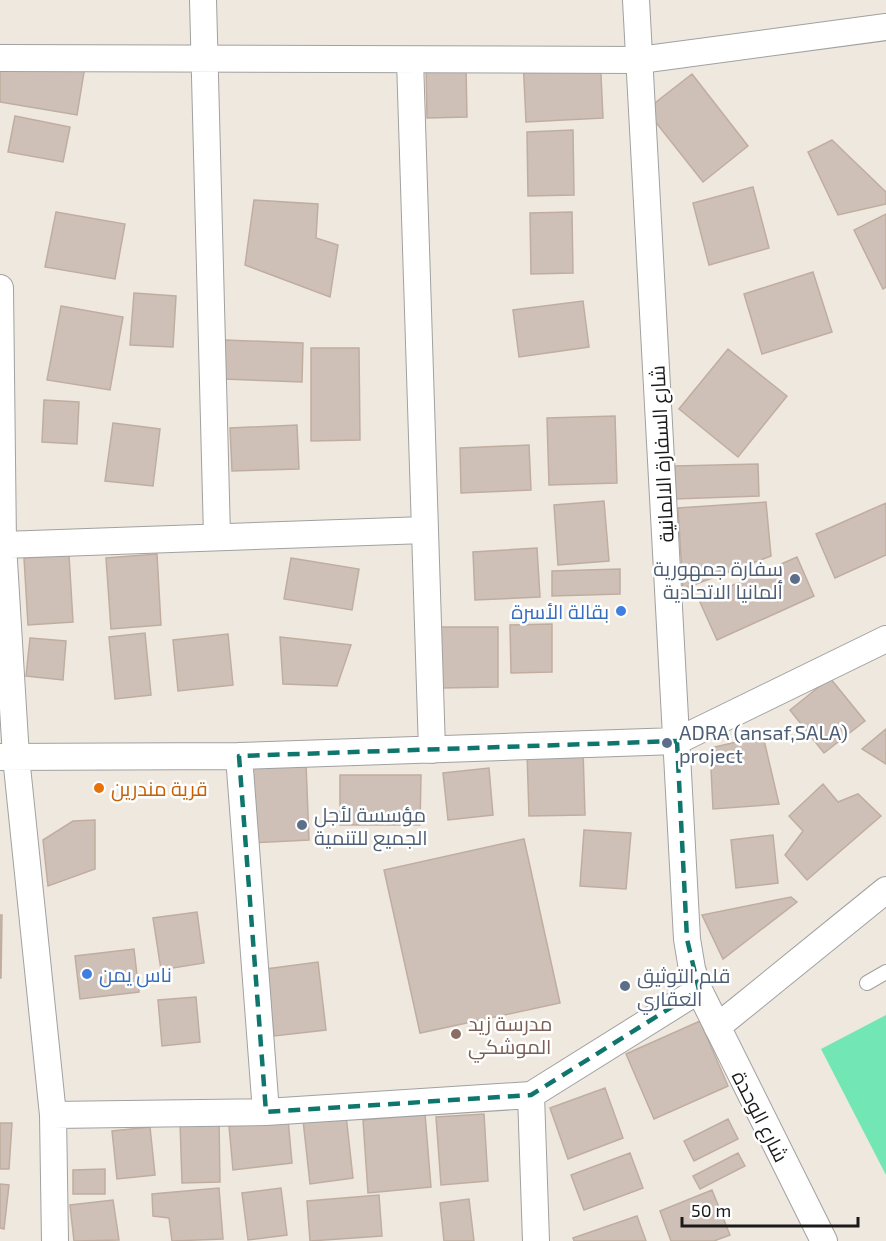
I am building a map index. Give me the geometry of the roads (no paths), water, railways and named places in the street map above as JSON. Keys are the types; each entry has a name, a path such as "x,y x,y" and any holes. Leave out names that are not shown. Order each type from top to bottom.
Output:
{"street":[{"path":"203,0 217,536"},
{"name":"شارع السفارة الالمانية","path":"636,0 687,939 692,969 699,990"},
{"path":"0,58 640,60 886,27"},
{"path":"410,60 432,750"},
{"path":"0,288 8,757 53,1115 55,1241"},
{"path":"3,545 425,530"},
{"path":"8,757 239,756 677,741 886,639"},
{"path":"239,756 266,1112"},
{"path":"717,1027 886,890"},
{"path":"53,1115 266,1112 531,1095 699,990"},
{"name":"شارع الوحدة","path":"699,990 824,1241"},
{"path":"531,1095 536,1241"}],"lane":[{"path":"867,983 886,972"}],"place":[{"name":"سفارة جمهورية ألمانيا الاتحادية","path":"795,579"},
{"name":"بقالة الأسرة","path":"621,611"},
{"name":"ADRA (ansaf,SALA) project","path":"667,743"},
{"name":"قرية مندرين","path":"99,788"},
{"name":"مؤسسة لأجل الجميع للتنمية","path":"302,825"},
{"name":"ناس يمن","path":"87,974"},
{"name":"قلم التوثيق العقاري","path":"625,986"},
{"name":"مدرسة زيد الموشكي","path":"456,1034"}]}
